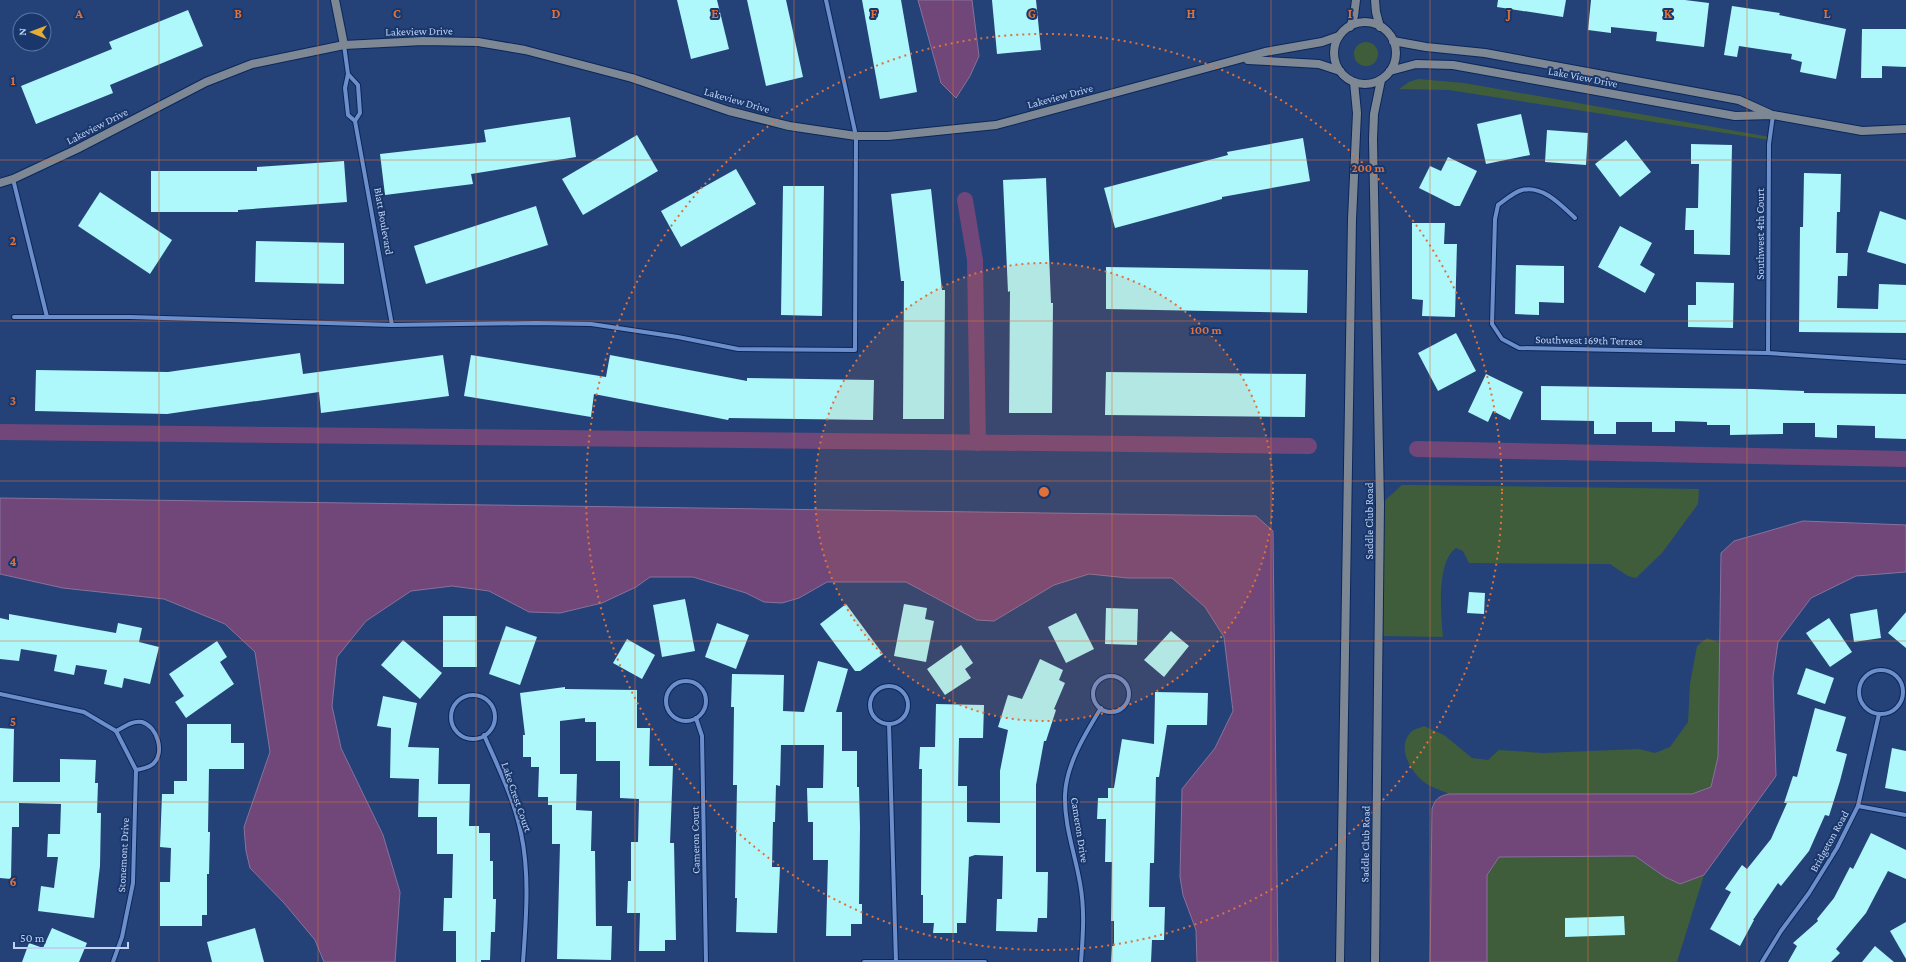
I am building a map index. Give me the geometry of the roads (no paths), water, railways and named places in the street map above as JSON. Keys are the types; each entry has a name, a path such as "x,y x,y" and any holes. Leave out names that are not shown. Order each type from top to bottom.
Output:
{"street":[{"name":"Blatt Boulevard","path":"335,0 348,74 345,88 348,116 355,121"},
{"path":"14,317 130,317 392,325 536,323 591,324 678,337 738,349 855,350 856,136 826,0"},
{"path":"1350,26 1354,16 1356,0"},
{"path":"1375,0 1376,12 1380,27"},
{"path":"1360,23 1370,23 1380,27 1393,41 1395,56 1390,71 1381,80 1372,83 1363,84 1354,82 1347,78 1340,70 1335,60 1334,54 1339,36 1350,26 1360,23"},
{"name":"Lakeview Drive","path":"0,183 13,179 77,149 206,82 252,64 344,45 423,41 478,42 525,50 632,78 729,111 789,126 856,136 888,136 996,125 1202,69 1244,60 1286,47 1315,43 1339,36"},
{"name":"Lake View Drive","path":"1393,41 1426,47 1485,53 1739,100 1773,115"},
{"name":"Lakeview Drive","path":"1244,60 1319,64 1340,70"},
{"name":"Lake View Drive","path":"1390,71 1416,64 1453,65 1735,116 1773,115 1862,131 1906,129"},
{"name":"Blatt Boulevard","path":"348,74 358,85 360,113 355,121 392,325"},
{"name":"Saddle Club Road","path":"1375,962 1380,505 1373,139 1374,114 1381,80"},
{"name":"Saddle Club Road","path":"1340,962 1352,219 1357,113 1354,82"},
{"name":"Southwest 4th Court","path":"1768,353 1769,144 1773,115"},
{"path":"13,179 47,317"},
{"name":"Southwest 169th Terrace","path":"1575,218 1554,198 1536,191 1522,190 1498,205 1495,220 1492,324 1502,340 1519,348 1768,353 1906,362"},
{"path":"1876,670 1884,670 1891,672 1901,681 1903,695 1898,707 1886,714 1879,714 1865,707 1861,701 1860,686 1869,674 1876,670"},
{"path":"1109,676 1121,679 1127,688 1128,693 1125,704 1117,710 1106,711 1101,708 1094,698 1093,692 1098,681 1109,676"},
{"path":"689,680 696,683 705,693 705,708 702,714 696,718 684,721 672,716 668,711 666,698 667,692 676,683 689,680"},
{"path":"888,687 900,691 907,702 908,708 902,719 890,724 879,721 874,717 870,706 874,695 878,691 888,687"},
{"path":"0,694 84,712 116,731 130,723 142,722 151,728 159,740 158,756 153,764 136,770"},
{"path":"477,695 490,702 495,716 494,724 484,736 478,738 465,736 455,728 452,721 454,708 462,698 477,695"},
{"name":"Cameron Drive","path":"1081,962 1084,932 1083,900 1071,840 1065,796 1068,776 1086,732 1101,708"},
{"name":"Bridgeton Road","path":"1762,962 1837,848 1858,806 1879,714"},
{"name":"Cameron Court","path":"696,718 702,736 706,962"},
{"path":"890,724 896,962"},
{"name":"Stonemont Drive","path":"112,962 122,937 133,883 136,770 116,731"},
{"name":"Lake Crest Court","path":"484,736 507,789 521,833 526,865 523,962"},
{"path":"1858,806 1906,815"},
{"path":"864,962 985,962"}],"waterway":[{"path":"965,200 975,260 978,443"},
{"path":"0,432 1309,446"},
{"path":"1417,449 1906,459"}]}
